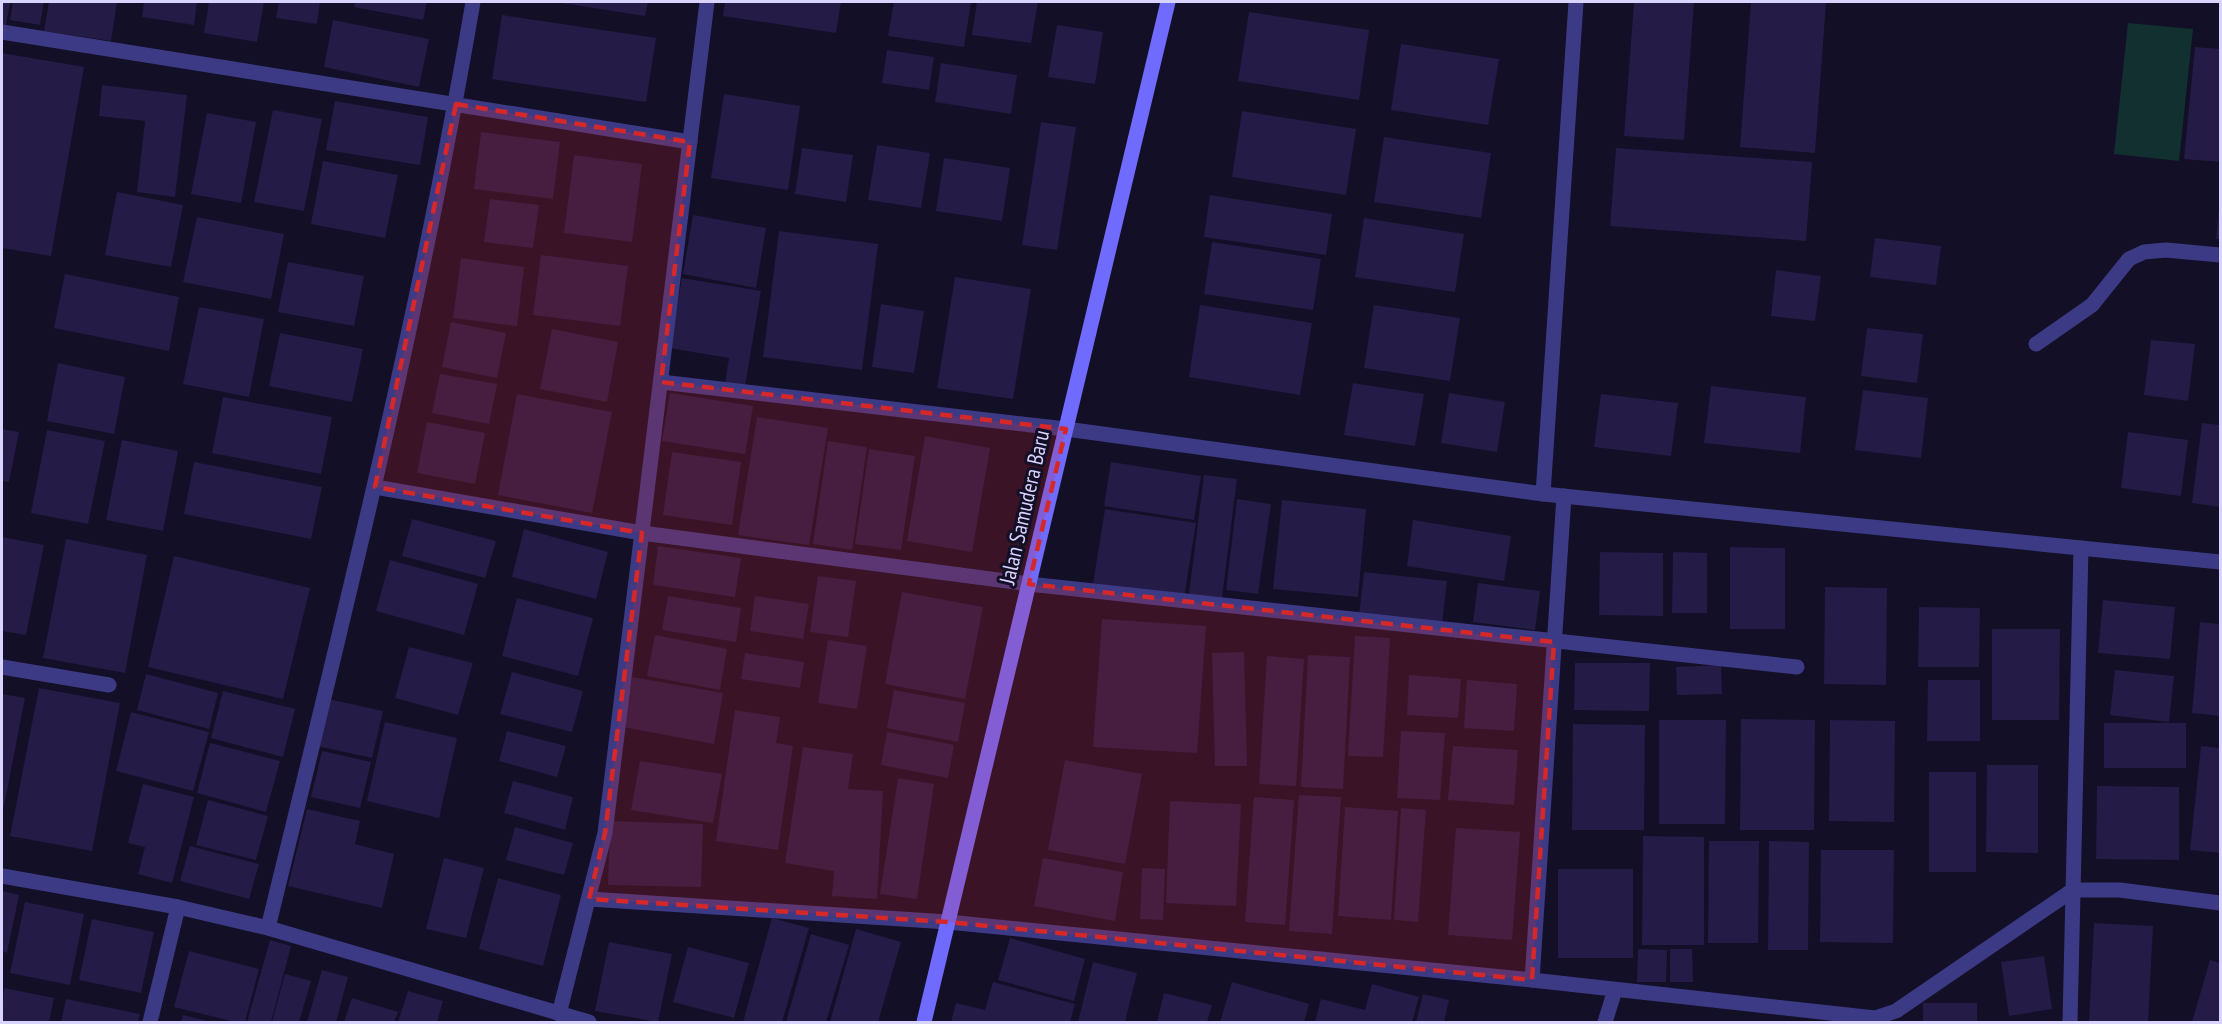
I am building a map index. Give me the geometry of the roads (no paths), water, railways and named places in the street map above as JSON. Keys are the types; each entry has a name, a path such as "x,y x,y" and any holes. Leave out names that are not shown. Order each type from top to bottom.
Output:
{"street":[{"path":"268,928 375,486 456,104 474,2"},
{"path":"559,1014 605,833 707,2"},
{"name":"Jalan Samudera Baru","path":"924,1023 1168,2"},
{"path":"1543,494 1576,2"},
{"path":"2,32 690,142"},
{"path":"2036,344 2092,305 2129,259 2144,252 2166,250 2220,255"},
{"path":"661,381 1066,429 1543,494 2220,562"},
{"path":"375,486 642,533 1029,584 1797,667"},
{"path":"1532,980 1564,496"},
{"path":"2070,1023 2081,548"},
{"path":"2,667 109,685"},
{"path":"2,876 178,906 268,928 589,1023"},
{"path":"589,899 948,922 1532,980 1875,1018 1896,1011 2073,890 2120,890 2220,903"},
{"path":"150,1023 178,906"},
{"path":"1605,1023 1615,990"}]}
